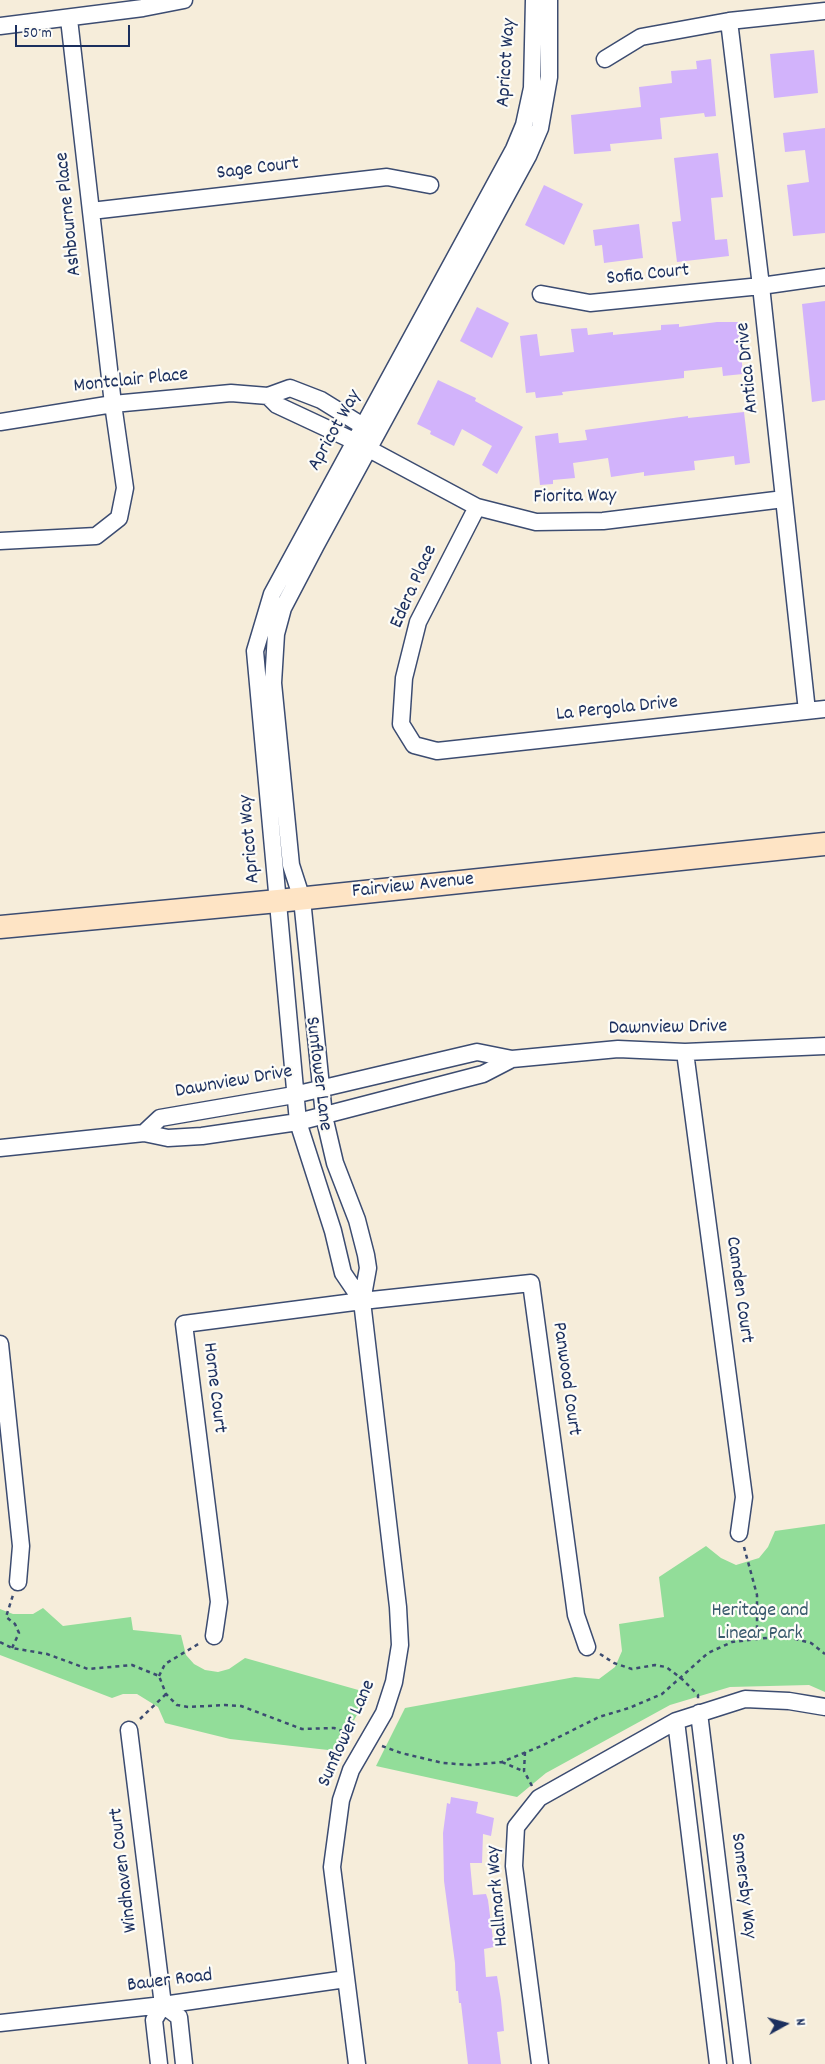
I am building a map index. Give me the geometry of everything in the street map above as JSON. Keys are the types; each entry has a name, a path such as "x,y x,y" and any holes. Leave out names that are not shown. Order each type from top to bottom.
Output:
{"street":[{"path":"0,26 69,19 184,0"},
{"name":"Apricot Way","path":"302,899 291,866 273,683 276,634 284,608 361,445 363,426 514,149 524,126 532,88 534,0"},
{"name":"Apricot Way","path":"278,901 255,651 272,594 361,445 528,156 540,128 549,77 549,0"},
{"path":"605,59 641,37 729,21 825,11"},
{"name":"Ashbourne Place","path":"0,541 96,536 119,518 125,488 113,404 69,19"},
{"name":"Antica Drive","path":"729,21 761,286 807,711"},
{"name":"Sage Court","path":"91,211 387,177 430,185"},
{"name":"Sofia Court","path":"540,294 590,303 761,286 825,277"},
{"name":"Montclair Place","path":"0,422 113,404 232,393 268,396 290,388 321,400 363,426"},
{"path":"268,396 277,405 361,445"},
{"name":"Fiorita Way","path":"361,445 476,507 536,522 603,521 784,499"},
{"name":"Edera Place","path":"414,745 400,724 404,678 418,622 476,507"},
{"name":"La Pergola Drive","path":"414,745 437,751 825,709"},
{"name":"Fairview Avenue","path":"0,927 302,899 825,844"},
{"name":"Sunflower Lane","path":"302,899 324,1116 335,1163 357,1220 368,1268 362,1301 398,1607 400,1645 394,1682 384,1713 351,1770 341,1800 332,1867 357,2064"},
{"name":"Sunflower Lane","path":"278,901 294,1095 298,1122 333,1231 343,1273 362,1301"},
{"name":"Dawnview Drive","path":"144,1133 160,1118 294,1095 478,1052 512,1059 618,1049 685,1052 825,1046"},
{"name":"Camden Court","path":"685,1052 744,1498 740,1533"},
{"name":"Dawnview Drive","path":"0,1148 144,1133 168,1138 202,1136 298,1122 483,1074 512,1059"},
{"name":"Panwood Court","path":"362,1301 531,1283 576,1614 588,1647"},
{"name":"Horne Court","path":"214,1636 218,1602 184,1324 362,1301"},
{"path":"0,1344 21,1546 18,1582"},
{"name":"Hallmark Way","path":"540,2064 514,1866 516,1827 539,1798 676,1721 699,1713 745,1700 789,1701 825,1707"},
{"name":"Somersby Way","path":"699,1713 742,2064"},
{"path":"676,1721 718,2064"},
{"name":"Windhaven Court","path":"129,1730 163,2005"},
{"name":"Bauer Road","path":"0,2023 163,2005 346,1979"},
{"path":"159,2064 154,2020 163,2005 178,2017 184,2064"}],"path":[{"path":"740,1533 756,1595 757,1639"},
{"path":"12,1648 18,1633 15,1624 6,1617 18,1582"},
{"path":"159,1676 165,1664 214,1636"},
{"path":"0,1642 12,1648 47,1654 88,1669 132,1665 159,1676 166,1694 176,1704 188,1707 241,1706 302,1729 334,1728 400,1753 443,1763 471,1765 502,1762 541,1746 599,1717 629,1708 662,1694 708,1654 732,1642 783,1636 811,1644 825,1654"},
{"path":"588,1647 614,1663 632,1669 655,1665 666,1667 681,1678 698,1695 699,1713"},
{"path":"129,1730 166,1694"},
{"path":"526,1752 524,1771 539,1798"},
{"path":"502,1762 524,1771"}],"green space":[{"name":"Heritage and Linear Park","path":"825,1524 825,1692 809,1685 730,1687 670,1705 546,1773 517,1797 376,1766 405,1708 575,1677 599,1679 615,1667 622,1651 619,1624 664,1617 659,1577 706,1546 721,1558 736,1565 759,1558 768,1547 775,1531"},
{"path":"43,1608 63,1626 131,1617 133,1630 181,1635 186,1655 194,1664 205,1670 218,1672 229,1669 245,1658 369,1693 337,1751 230,1739 165,1723 158,1707 137,1694 123,1694 112,1698 0,1655 0,1609 13,1614 33,1614"}],"building":[{"path":"814,50 818,93 774,98 770,54"},
{"path":"711,59 716,116 705,117 704,113 660,118 662,139 610,144 611,151 574,154 571,115 641,107 639,87 672,83 671,71 697,69 696,61"},
{"path":"825,128 825,233 793,236 787,185 809,182 805,150 785,152 783,133"},
{"path":"718,153 723,197 711,198 715,240 727,239 729,256 677,262 672,222 681,221 674,158"},
{"path":"544,185 583,204 564,245 525,225"},
{"path":"639,224 643,258 604,263 602,245 595,246 593,230"},
{"path":"825,301 825,400 812,402 802,304"},
{"path":"477,307 509,323 492,358 460,341"},
{"path":"717,322 738,322 743,374 723,376 722,367 684,371 684,378 562,392 563,395 536,398 535,392 526,393 520,336 537,334 540,356 574,352 571,329 587,328 588,335 613,332 613,335 661,330 661,325 679,324 679,327"},
{"path":"438,380 476,398 475,401 523,427 497,474 482,465 492,446 462,429 454,446 430,434 431,431 417,424"},
{"path":"744,412 750,463 735,465 734,456 694,461 695,470 644,476 644,472 611,477 608,458 573,463 575,478 553,480 553,484 540,485 535,436 558,433 559,443 587,440 585,430 688,416 688,418"},
{"path":"451,1797 478,1802 476,1813 494,1818 491,1836 483,1834 482,1863 470,1863 473,1895 486,1894 488,1900 494,1947 484,1949 486,1977 497,1976 504,2031 497,2032 501,2064 468,2064 461,2003 459,2003 458,1991 456,1991 455,1963 444,1881 443,1833 447,1803 450,1804"}]}
